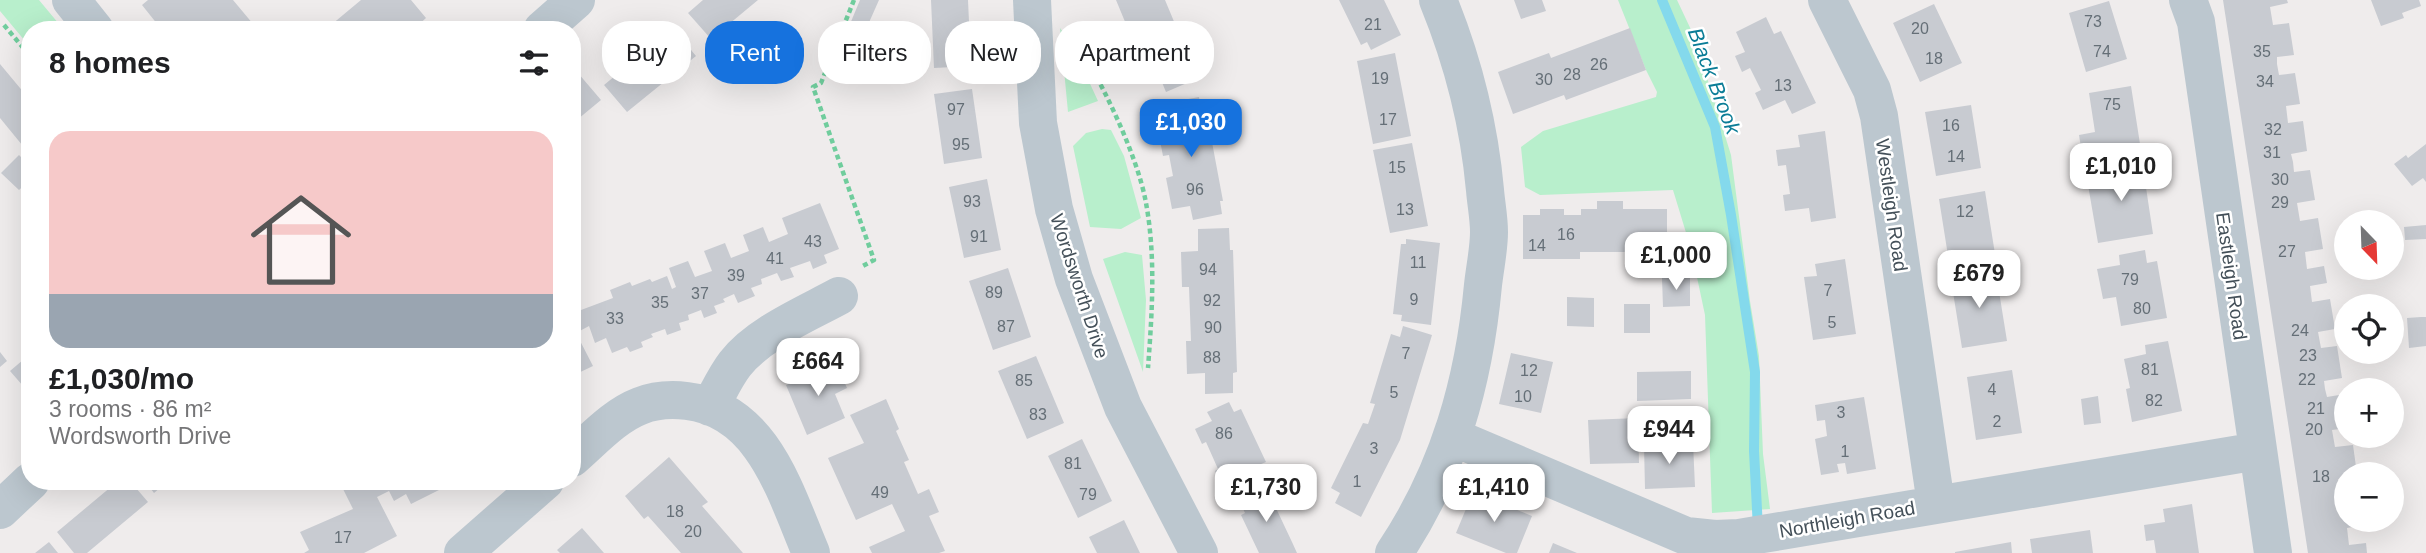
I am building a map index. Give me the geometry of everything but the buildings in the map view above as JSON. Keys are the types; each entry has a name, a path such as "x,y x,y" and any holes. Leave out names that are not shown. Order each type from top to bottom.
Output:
{"street":[{"path":"71,0 88,21"},
{"name":"Wordsworth Drive","path":"1032,0 1032,46 1038,123 1055,209 1074,279 1123,407 1199,553"},
{"path":"1394,553 1414,524 1454,437 1480,318 1489,232 1482,156 1469,91 1438,0"},
{"name":"Westleigh Road","path":"1827,0 1872,90 1879,116 1936,504"},
{"name":"Eastleigh Road","path":"2188,0 2196,22 2273,553"},
{"path":"710,407 734,365 748,350 791,340 839,296"},
{"path":"581,450 618,418 640,406 668,398 700,402 730,415 757,440 775,468 811,553"},
{"name":"Northleigh Road","path":"1454,437 1686,536 1715,539 1739,538 2258,451"},
{"path":"463,553 535,490"}],"path":[{"path":"839,296 842,278 874,260 813,87 821,83 854,0"},
{"path":"1,24 21,46"},
{"path":"1099,84 1134,162 1146,202 1151,245 1151,323 1147,376 1144,392 1123,407"}],"green space":[{"path":"0,0 39,0 56,21 21,21 21,36 0,11"},
{"path":"1618,0 1677,0 1694,36 1731,155 1759,356 1763,454 1770,509 1712,513 1705,315 1691,249 1673,190 1540,195 1525,187 1521,147 1543,131 1656,97 1657,92"},
{"path":"1065,84 1090,84 1098,101 1068,112"},
{"path":"1111,130 1124,156 1141,218 1121,229 1090,227 1073,146 1086,133"},
{"path":"1125,252 1142,255 1146,300 1143,372 1103,259"}],"waterway":[{"name":"Black Brook","path":"1662,0 1715,127 1731,215 1755,372 1754,451 1758,529"}]}
